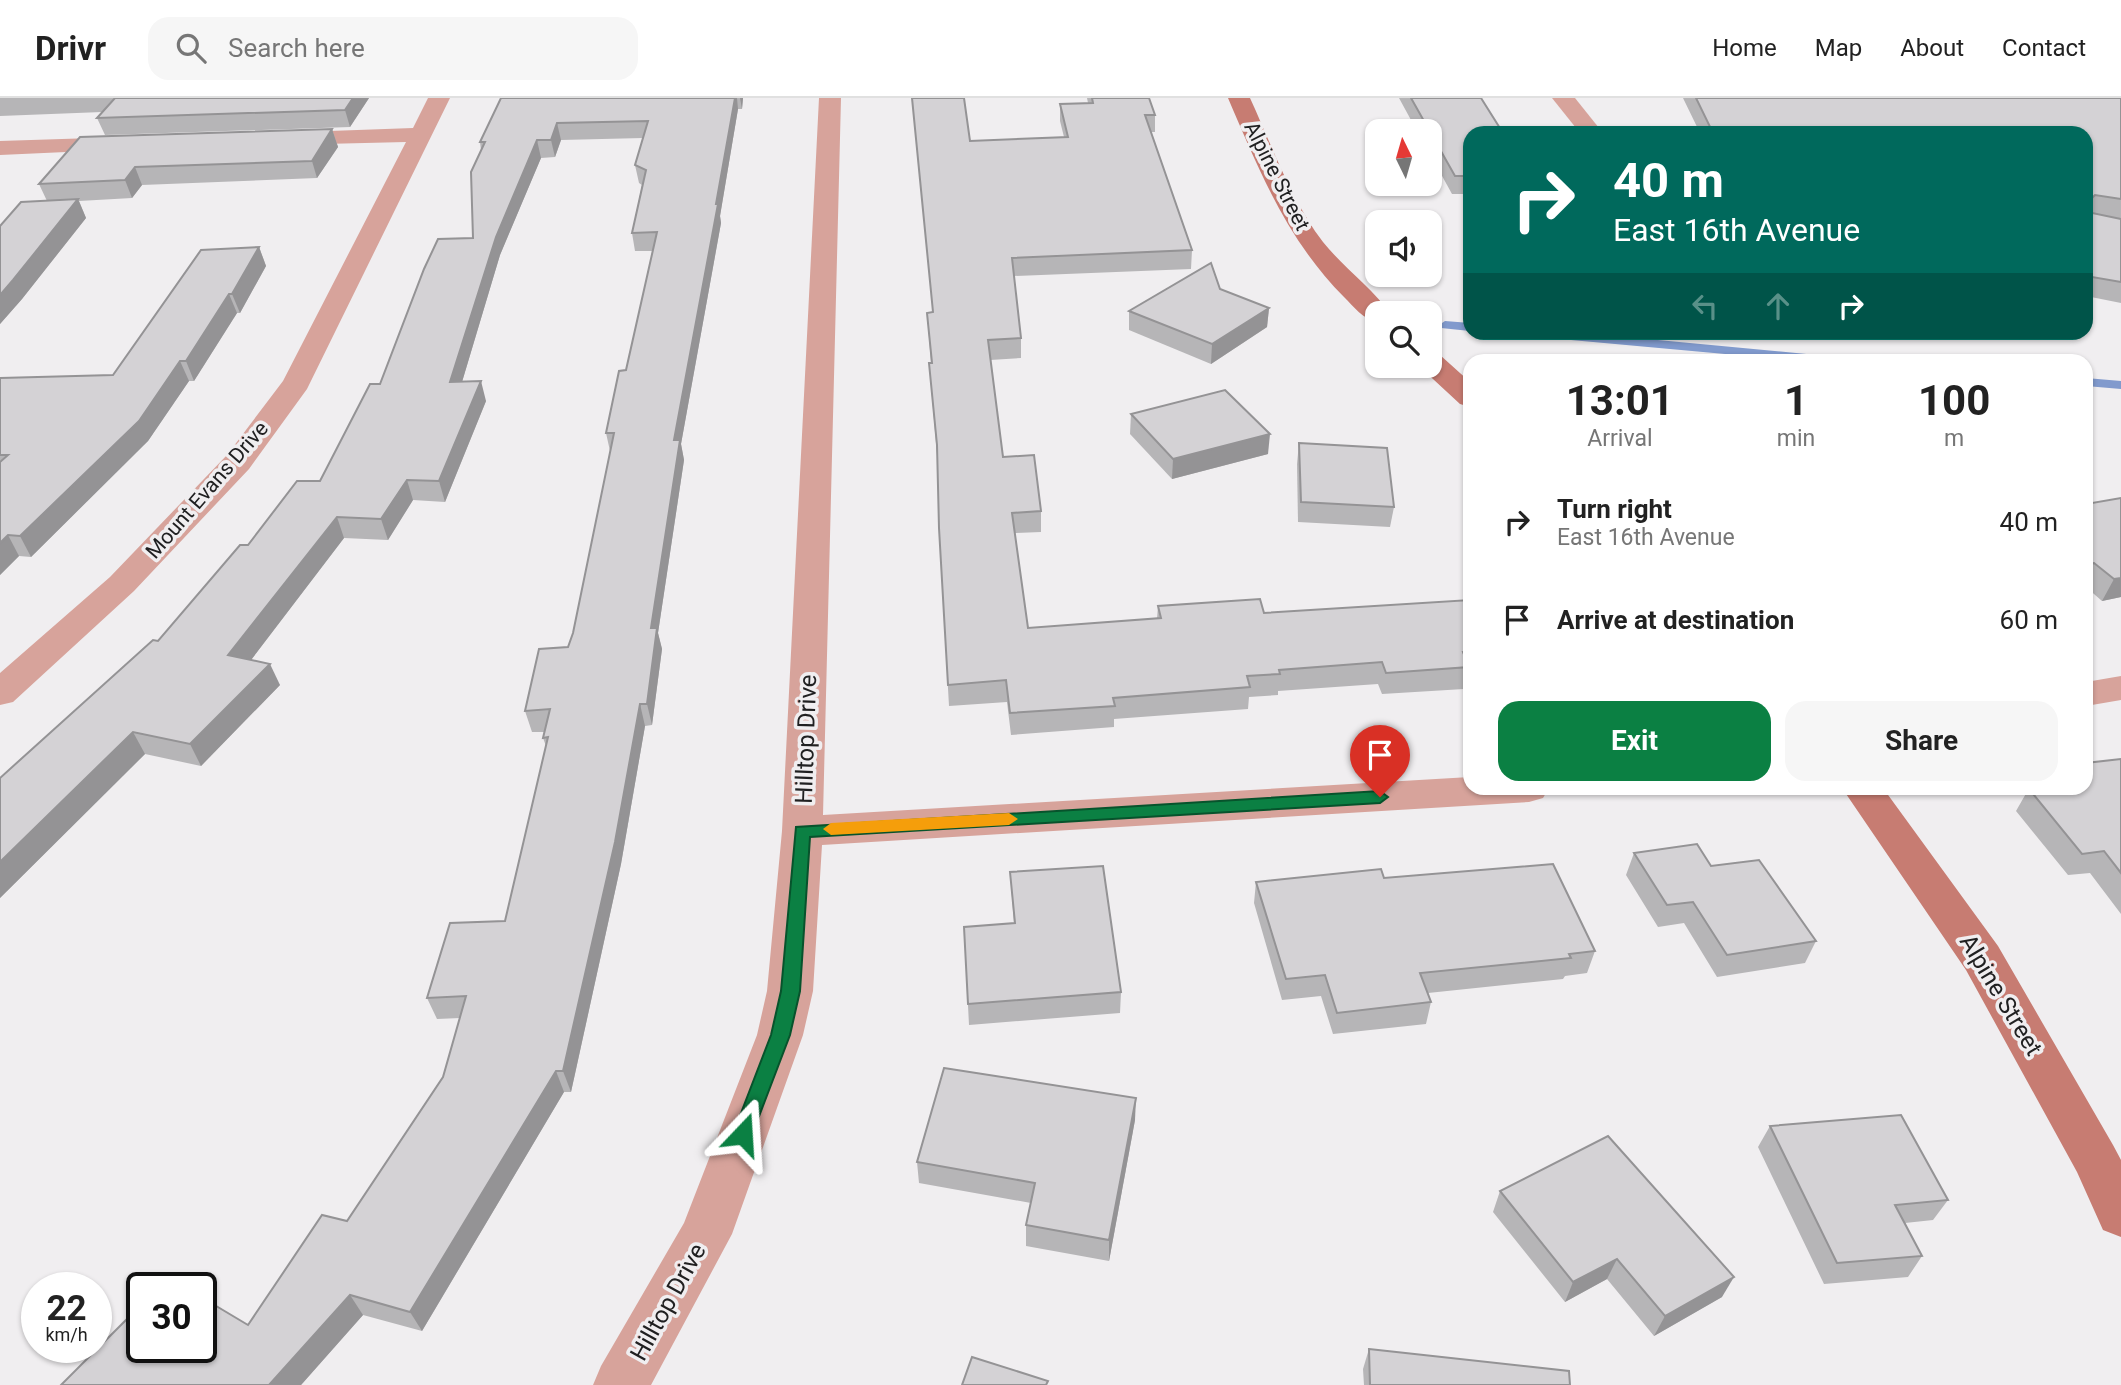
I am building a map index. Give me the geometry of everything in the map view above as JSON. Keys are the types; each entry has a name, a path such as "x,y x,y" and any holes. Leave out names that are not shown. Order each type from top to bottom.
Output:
{"street":[{"name":"Mount Evans Drive","path":"0,693 122,584 245,452 297,383 439,98"},
{"name":"Hilltop Drive","path":"621,1385 706,1234 780,1035 790,991 802,831 830,98"},
{"name":"Alpine Street","path":"1238,98 1297,221 1335,271 1365,302"},
{"path":"1563,98 1585,126"},
{"path":"261,139 421,135"},
{"path":"0,168 10,148 140,143"},
{"path":"1442,372 1463,392"},
{"path":"2093,693 2121,688"},
{"path":"802,831 1463,792"},
{"name":"Alpine Street","path":"1867,795 1982,958 2096,1160 2121,1214"}],"building":[{"path":"115,98 353,98 345,110 97,118"},
{"path":"501,98 735,98 674,440 680,440 651,628 657,628 647,704 640,704 615,842 563,1071 556,1071 410,1312 350,1295 269,1385 61,1385 83,1363 112,1363 112,1334 126,1320 126,1363 217,1363 217,1307 248,1325 322,1215 347,1221 443,1077 466,996 427,998 450,923 505,921 548,737 543,738 550,709 525,711 539,649 568,647 573,633 614,433 606,433 619,371 626,370 657,232 632,233 646,170 635,165 648,121 557,123 551,140 537,140 496,237 450,382 481,381 439,481 407,480 381,519 337,517 228,655 270,664 190,744 133,732 0,862 0,778 153,640 158,641 240,545 248,545 297,481 320,481 370,384 380,384 438,239 473,238 471,172 485,142 480,142"},
{"path":"912,98 964,98 970,141 1068,137 1060,104 1093,103 1092,98 1149,98 1155,115 1145,115 1192,250 1012,258 1021,338 988,340 1003,457 1034,455 1041,511 1012,513 1028,628 1161,618 1158,606 1260,599 1264,613 1463,600 1463,667 1386,673 1382,662 1279,670 1280,674 1247,676 1250,687 1113,698 1115,706 1010,713 1006,680 948,685 937,445 929,363 932,363 927,313 933,312"},
{"path":"1411,98 1481,98 1499,126 1463,126 1463,176 1455,176 1442,153 1442,119 1423,119"},
{"path":"1696,98 2121,98 2121,199 2095,195 2093,197 2093,126 1710,126"},
{"path":"332,129 312,161 135,167 125,180 39,184 80,137"},
{"path":"78,199 0,295 0,226 21,202"},
{"path":"2093,213 2121,219 2121,282 2093,277"},
{"path":"259,247 232,294 229,294 186,361 180,361 139,421 20,536 8,535 0,543 0,462 8,455 0,455 0,378 113,375 201,250"},
{"path":"1211,263 1220,289 1269,308 1212,344 1129,311"},
{"path":"1225,390 1270,434 1173,459 1131,414"},
{"path":"1299,443 1387,448 1394,507 1301,502"},
{"path":"2121,498 2121,578 2114,579 2093,563 2093,503"},
{"path":"2121,759 2121,873 2104,851 2082,854 2034,795 2093,795 2093,762"},
{"path":"1697,844 1711,866 1759,860 1816,941 1727,955 1693,902 1667,905 1634,853"},
{"path":"1553,864 1595,951 1569,954 1571,958 1420,973 1431,1002 1337,1013 1325,975 1286,979 1256,882 1381,869 1384,878"},
{"path":"1103,866 1121,992 968,1004 964,927 1015,923 1010,872"},
{"path":"944,1068 1136,1098 1109,1240 1026,1225 1035,1183 917,1162"},
{"path":"1901,1115 1948,1200 1895,1205 1922,1256 1837,1263 1770,1126"},
{"path":"1608,1136 1734,1277 1665,1316 1617,1259 1573,1282 1500,1191"},
{"path":"1369,1349 1569,1371 1570,1385 1370,1385"},
{"path":"972,1357 1048,1381 1046,1385 962,1385"}],"waterway":[{"path":"1445,325 1463,326"},
{"path":"1613,340 1763,354"},
{"path":"2093,383 2121,385"}],"slow traffic":[{"path":"831,829 1009,819"}],"route":[{"path":"743,1134 780,1035 790,991 802,831 1380,797"}]}
